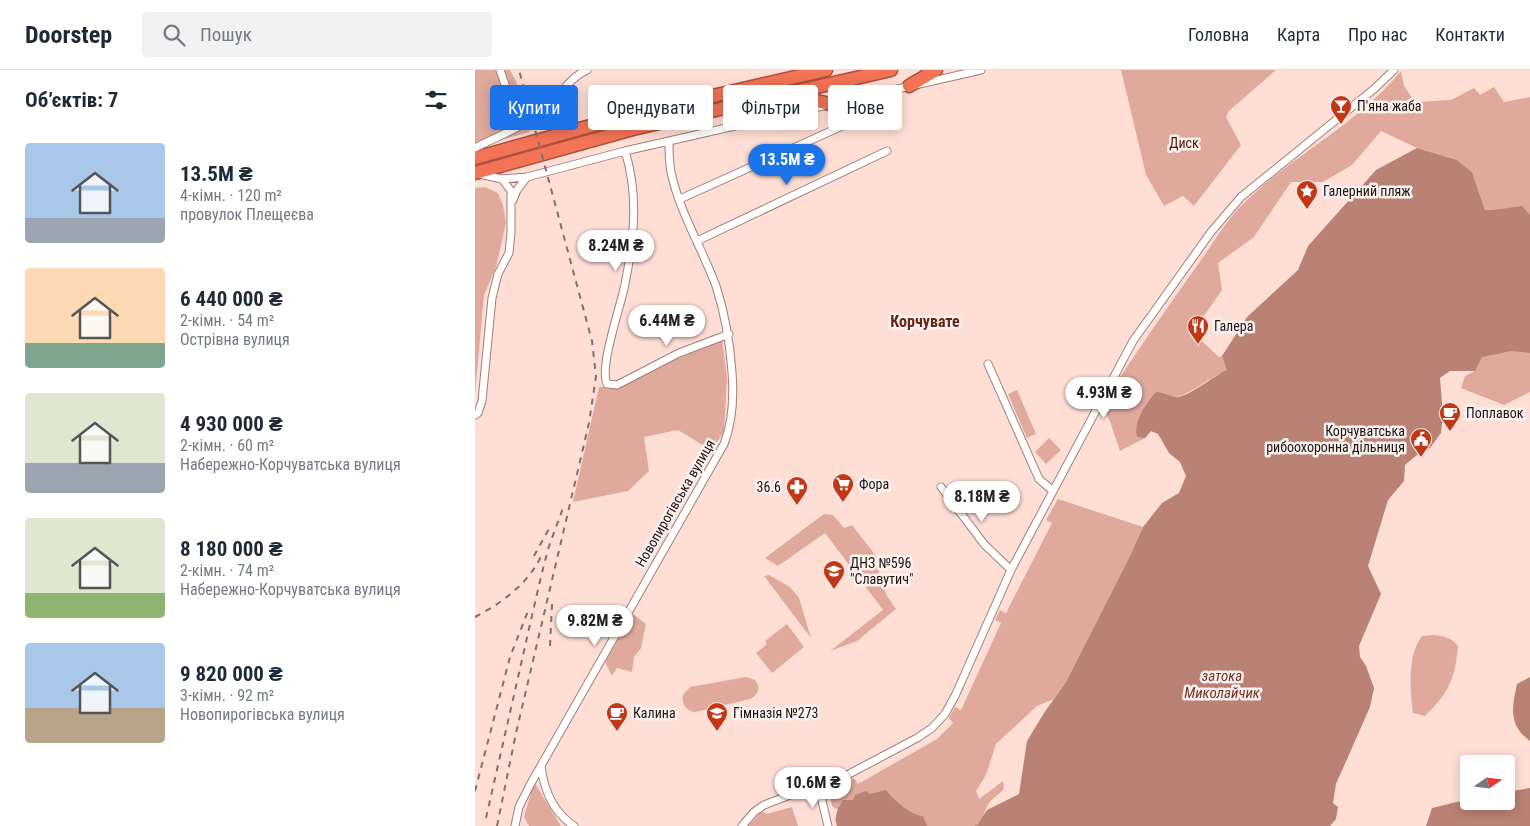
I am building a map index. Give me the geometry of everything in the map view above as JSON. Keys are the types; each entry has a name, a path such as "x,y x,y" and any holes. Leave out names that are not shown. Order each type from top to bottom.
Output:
{"highway":[{"path":"475,158 630,115 826,70"},
{"path":"818,87 891,70"},
{"path":"909,86 936,70"},
{"path":"475,173 633,129 723,108"}],"street":[{"path":"500,70 505,85"},
{"path":"566,85 587,70"},
{"path":"902,88 981,70"},
{"path":"741,826 754,812 765,805 790,795 819,788 834,782 917,738 932,728 945,714 955,696 1011,570 1133,341 1211,232 1248,191 1369,94 1395,70"},
{"path":"475,173 502,179 527,177 625,151 828,104"},
{"path":"475,148 512,130"},
{"path":"680,199 833,130"},
{"name":"Новопирогівська вулиця","path":"515,826 519,807 541,765 724,444 733,412 729,334 716,286 680,199 671,172 669,141"},
{"path":"625,151 634,194 634,218 625,284 606,361 605,380 607,384 617,385 679,353 729,334"},
{"path":"697,241 887,151"},
{"path":"512,203 517,190 527,177"},
{"path":"475,415 479,413 482,400 492,298 498,274 509,253 511,191 502,179"},
{"path":"988,364 1039,480 1053,491"},
{"path":"941,487 984,544 1011,570"},
{"path":"541,765 552,805 563,818 574,826"},
{"path":"819,788 828,826"}],"green space":[{"path":"475,70 510,70 517,85 490,85 490,130 529,130 530,132 475,147"},
{"name":"Диск","path":"1121,70 1276,70 1229,111 1226,117 1241,145 1194,206 1183,196 1164,206 1146,175"},
{"path":"1401,71 1404,86 1415,102 1451,100 1474,88 1480,95 1494,87 1504,102 1530,97 1530,268 1490,211 1485,210 1472,172 1457,160 1417,148 1381,131 1352,165 1323,182 1291,182 1254,237 1218,263 1222,290 1206,313 1190,330 1219,357 1222,356 1228,370 1189,392 1176,397 1154,432 1151,431 1145,438 1120,451 1102,404 1227,222 1266,183 1366,107"},
{"path":"485,187 498,193 503,205 506,223 496,267 484,295 475,394 475,188"},
{"path":"722,339 727,378 724,432 711,450 678,430 644,437 649,471 628,491 573,502 599,387 613,387"},
{"path":"1530,342 1530,392 1504,405 1461,388 1465,376 1475,371 1473,345"},
{"path":"1017,390 1036,434 1027,438 1008,394"},
{"path":"1049,438 1061,450 1046,464 1035,452"},
{"path":"1058,499 1143,527 1066,682 1054,699 1037,706 996,744 986,775 976,791 979,799 1003,781 1004,789 989,803 982,819 974,826 837,826 835,820 838,810 832,806 829,791 854,778 858,784 937,739 953,723 949,718 955,707 961,710 1001,623 995,620 1000,610 1006,613 1052,523 1046,520"},
{"path":"824,514 833,515 844,528 852,525 883,565 878,574 887,596 896,609 857,641 830,651 883,610 825,533 778,566 765,558"},
{"path":"769,575 790,587 799,598 811,638 764,576"},
{"path":"633,614 646,624 641,648 634,657 632,672 617,668 612,676 605,662"},
{"path":"787,624 804,647 772,673 756,653 767,644 765,641"},
{"path":"1434,635 1447,638 1458,646 1453,677 1440,700 1425,716 1413,713 1411,694 1412,663 1417,644 1422,636"},
{"path":"746,677 755,680 758,686 757,693 750,699 695,712 687,709 684,704 683,695 690,687"},
{"path":"534,782 561,826 529,826 524,817"},
{"path":"792,807 798,826 748,826 762,811 767,814"}],"water":[{"name":"затока Миколайчик","path":"1417,148 1457,160 1472,172 1485,210 1522,206 1530,215 1530,353 1511,351 1482,357 1475,371 1450,371 1440,378 1443,415 1441,433 1430,448 1417,455 1405,465 1404,481 1388,500 1368,566 1381,594 1359,646 1360,657 1366,666 1374,688 1370,707 1336,784 1333,803 1338,807 1336,819 1330,826 974,826 978,824 987,810 1019,794 1027,741 1066,682 1143,527 1162,503 1179,493 1186,476 1180,462 1169,453 1158,434 1151,431 1145,438 1137,437 1137,425 1145,407 1156,392 1175,397 1187,394 1227,370 1222,356 1247,317 1298,270 1308,246 1376,170"},
{"path":"1530,677 1530,741 1518,729 1513,715 1513,708 1517,684"},
{"path":"1530,788 1530,826 1426,826 1432,808 1460,801 1460,810 1515,810 1515,790"},
{"path":"886,790 908,810 923,816 927,826 837,826 837,812 843,800 853,800 855,795 866,791 870,794"}],"railway":[{"path":"497,826 516,733 589,423 596,376 592,341 519,70"},
{"path":"486,818 539,585 548,549 563,508"},
{"path":"534,556 551,525"},
{"path":"475,617 496,605 515,590 531,573 543,552"},
{"path":"550,646 552,604"},
{"path":"475,791 510,657 528,611"}],"place":[{"name":"П'яна жаба","path":"1341,125"},
{"name":"Галерний пляж","path":"1307,210"},
{"name":"Галера","path":"1198,345"},
{"name":"Поплавок","path":"1450,432"},
{"name":"Корчуватська рибоохоронна дільниця","path":"1421,458"},
{"name":"Фора","path":"843,503"},
{"name":"36.6","path":"797,506"},
{"name":"ДНЗ №596 \"Славутич\"","path":"834,590"},
{"name":"Калина","path":"617,732"},
{"name":"Гімназія №273","path":"717,732"}],"district":[{"name":"Корчувате","path":"925,321"}]}
